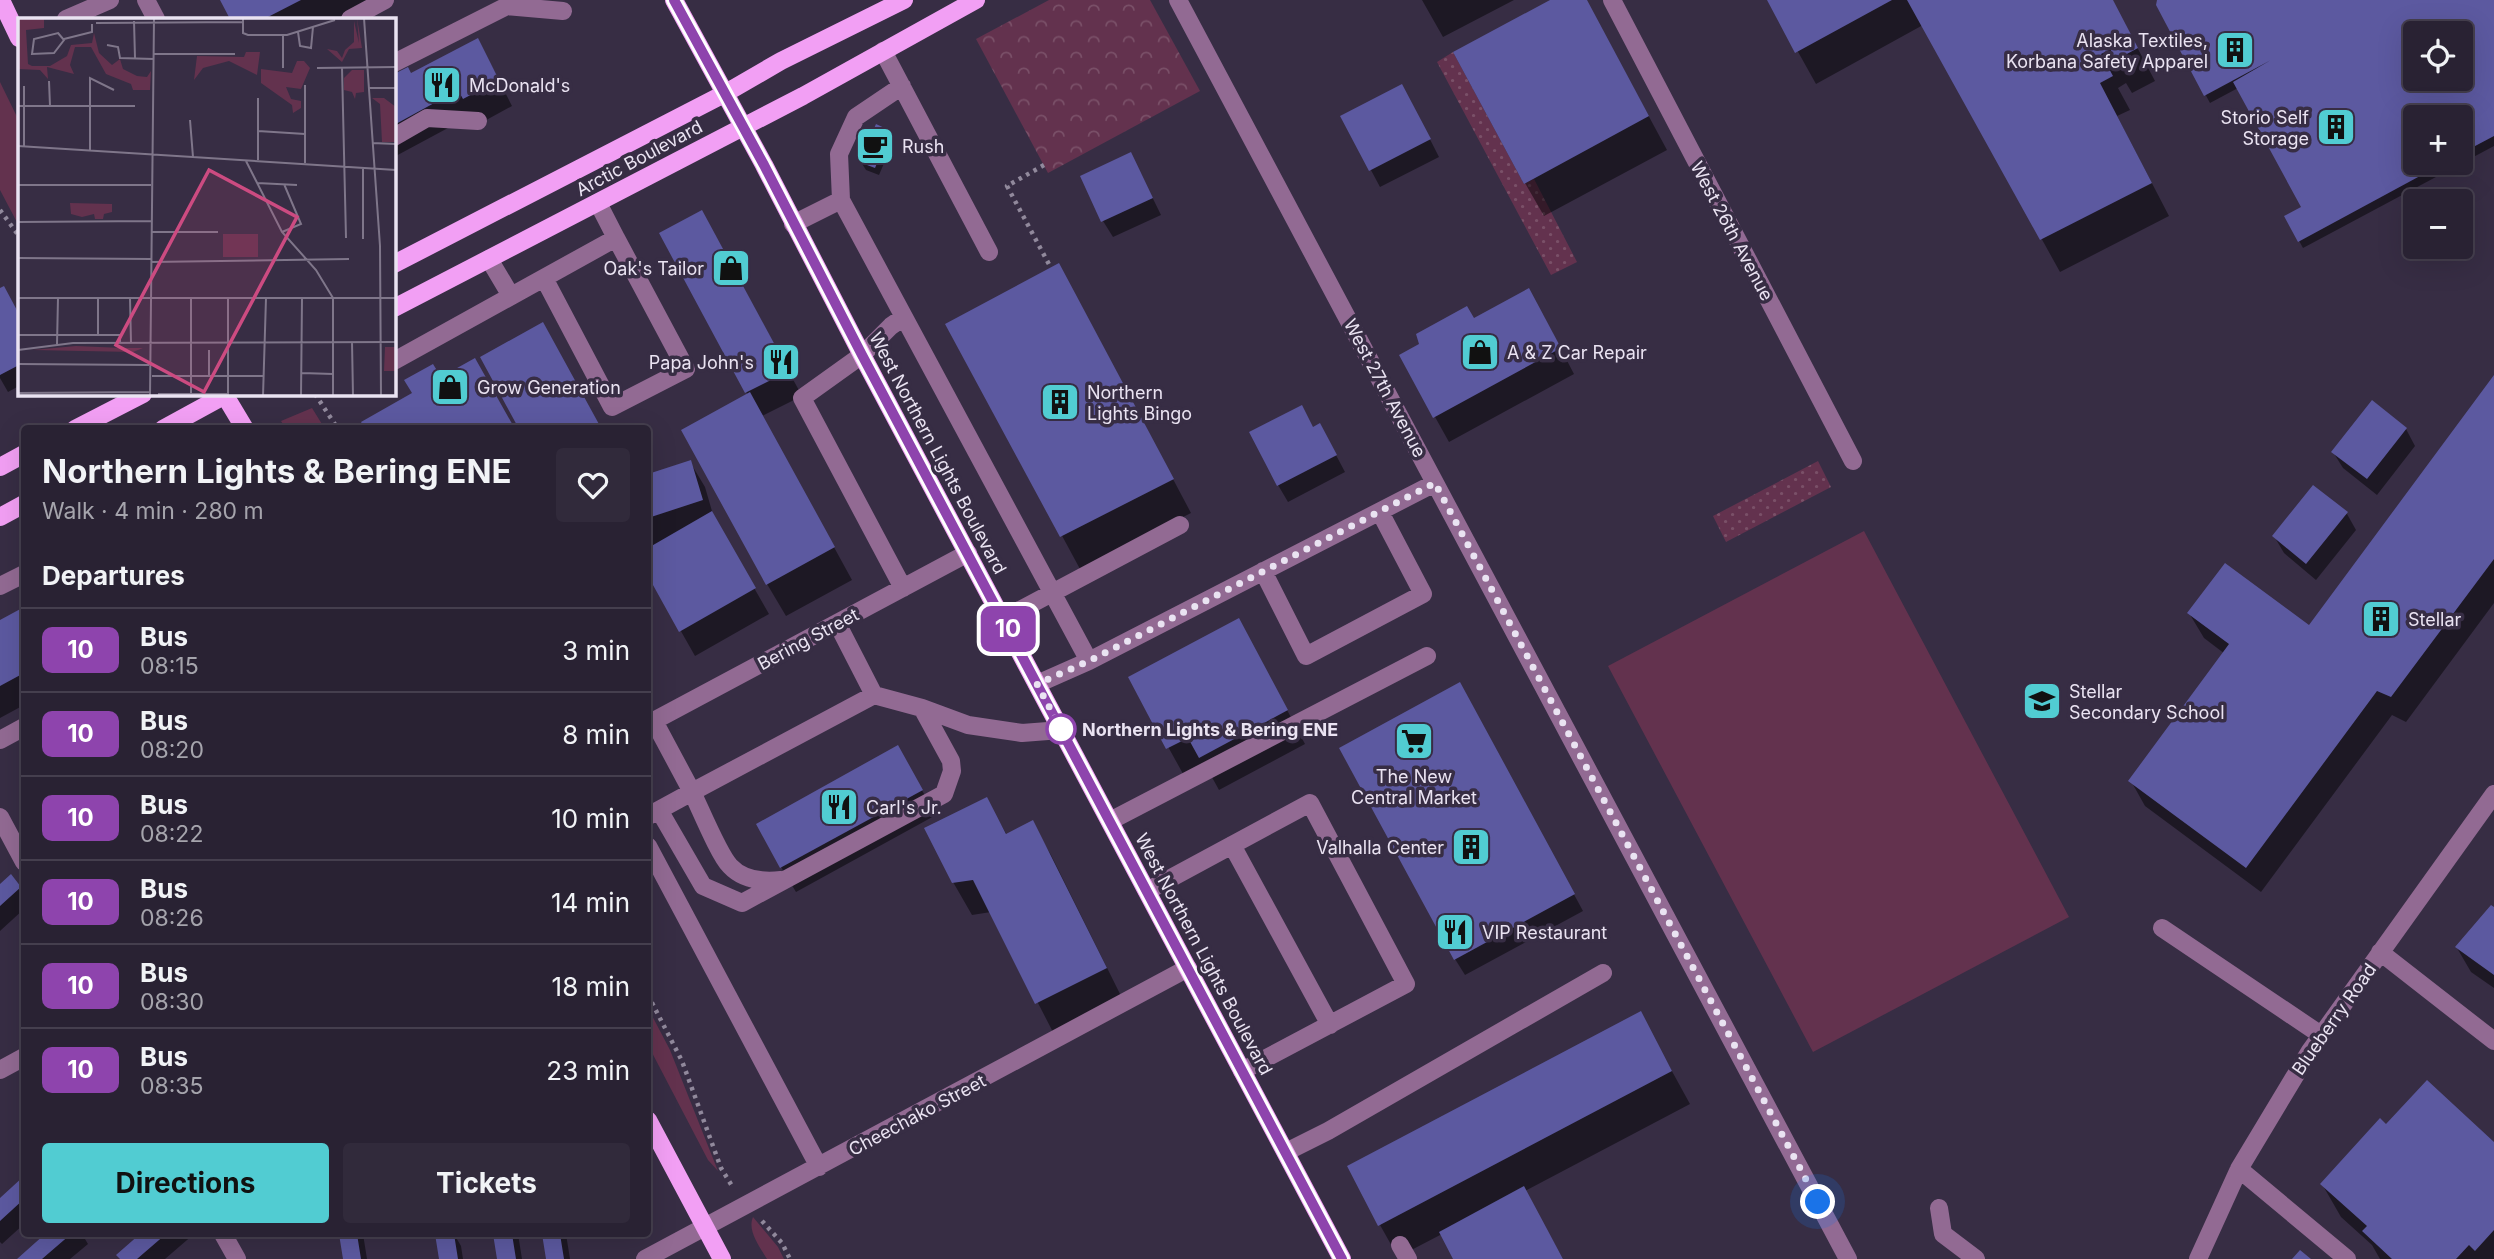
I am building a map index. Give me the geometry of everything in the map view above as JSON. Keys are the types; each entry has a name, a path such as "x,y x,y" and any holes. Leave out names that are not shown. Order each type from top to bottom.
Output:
{"main road":[{"path":"1,0 18,36"},
{"name":"West Northern Lights Boulevard","path":"674,0 764,165 862,355 1342,1259"},
{"name":"Arctic Boulevard","path":"396,263 724,94 781,61 904,0"},
{"name":"Arctic Boulevard","path":"396,307 743,128 976,0"},
{"path":"83,425 139,396"},
{"path":"170,425 221,396"},
{"path":"226,396 243,425"},
{"path":"0,467 21,456"},
{"path":"0,517 21,506"},
{"path":"651,1126 722,1259"}],"street":[{"path":"68,18 110,0"},
{"path":"146,0 155,18"},
{"path":"352,18 384,0"},
{"name":"West 27th Avenue","path":"1178,0 1848,1259"},
{"name":"West 26th Avenue","path":"1612,0 1853,461"},
{"path":"396,62 508,6 564,11"},
{"path":"883,51 989,252"},
{"path":"902,86 856,117 839,154 841,200 1089,661"},
{"path":"396,136 427,118 478,121"},
{"path":"793,224 841,200"},
{"path":"544,278 612,407 686,369 598,203"},
{"path":"396,360 616,238"},
{"path":"489,260 511,296"},
{"path":"903,588 802,398 862,355 904,317"},
{"path":"1037,684 1089,661 1435,483"},
{"path":"1263,571 1306,656 1423,594 1380,512"},
{"path":"1003,619 1180,525"},
{"name":"Bering Street","path":"651,722 968,554"},
{"path":"0,586 21,576"},
{"path":"837,623 874,695"},
{"path":"1110,821 1427,656"},
{"path":"922,708 951,761 952,771 944,794 742,903 704,886 653,813 874,695 922,708 968,724 1022,733 1061,730"},
{"path":"651,722 692,792 729,865 747,877 766,882 789,879"},
{"path":"0,740 21,729"},
{"name":"Blueberry Road","path":"2197,1259 2239,1169 2321,1035 2494,794"},
{"path":"1147,891 1310,803 1406,984 1242,1071"},
{"path":"0,817 21,856"},
{"path":"1233,845 1330,1025"},
{"path":"651,852 819,1167"},
{"path":"2162,928 2321,1035"},
{"path":"2380,952 2494,1041"},
{"name":"Cheechako Street","path":"645,1259 745,1208 1188,968"},
{"path":"1286,1152 1328,1131 1603,973"},
{"path":"0,1070 21,1059"},
{"path":"2239,1169 2347,1259"},
{"path":"1939,1208 1944,1234 1976,1259"},
{"path":"225,1237 237,1259"}],"path":[{"path":"1044,165 1007,186 1051,268"},
{"path":"0,210 18,235"},
{"path":"316,396 335,425"},
{"path":"651,1001 682,1061 721,1168 745,1208 756,1215 782,1243 790,1259"}],"green space":[{"path":"1049,0 1150,0 1200,91 1048,173 976,39"},
{"path":"1453,52 1524,184 1534,179 1577,262 1551,275 1437,62"},
{"path":"0,82 18,119 18,224 0,190"},
{"path":"312,408 323,425 284,425 281,421"},
{"path":"1818,461 1831,487 1726,542 1713,516"},
{"path":"1864,531 2069,917 1813,1052 1608,666"},
{"path":"651,1014 670,1050 718,1171 708,1160 651,1051"},
{"path":"753,1217 778,1247 784,1259 767,1259 753,1233"}],"building":[{"path":"220,0 301,0 266,18 229,18"},
{"path":"1550,0 1587,0 1649,116 1524,184 1453,52"},
{"path":"1767,0 1892,0 1795,53"},
{"path":"1907,0 2113,0 2138,48 2112,62 2111,49 2101,54 2113,76 2100,83 2152,183 2040,240"},
{"name":"Storio Self Storage","path":"2157,0 2494,0 2494,136 2473,147 2473,105 2403,105 2403,175 2422,175 2298,242 2284,216 2301,207 2233,82 2271,60 2204,96 2156,5"},
{"name":"McDonald's","path":"478,38 499,80 463,99 458,90 396,124 396,73 408,67 411,73"},
{"path":"1402,84 1431,139 1369,171 1340,116"},
{"name":"Rush","path":"876,124 891,131 875,168 859,162"},
{"path":"1131,152 1153,198 1101,222 1080,176"},
{"path":"702,210 789,371 745,393 659,233"},
{"name":"Northern Lights Bingo","path":"1059,263 1174,479 1060,537 945,324"},
{"path":"4,286 18,312 18,366 0,375 0,288"},
{"name":"A & Z Car Repair","path":"1529,288 1561,348 1433,418 1399,355 1419,344 1416,334 1467,306 1474,318"},
{"path":"543,322 599,425 517,425 480,357"},
{"name":"Grow Generation","path":"475,358 513,425 363,425 361,422 412,393 404,380 433,364 441,377"},
{"name":"Stellar","path":"2494,375 2494,559 2391,697 2377,691 2246,868 2128,781 2229,644 2187,613 2225,563 2309,625"},
{"path":"750,392 835,547 766,585 681,430"},
{"path":"2372,400 2407,428 2367,479 2331,452"},
{"path":"1302,405 1313,427 1320,423 1337,455 1277,486 1249,432"},
{"path":"691,460 703,500 651,517 651,473"},
{"path":"2313,485 2348,512 2306,564 2272,536"},
{"path":"712,511 756,588 679,632 651,581 651,546"},
{"path":"21,609 21,675 0,686 0,620"},
{"path":"1239,618 1288,710 1199,758 1188,738 1166,749 1128,677"},
{"name":"Valhalla Center","path":"1460,682 1575,894 1454,960 1339,748"},
{"name":"Carl's Jr.","path":"898,745 923,790 780,868 756,824"},
{"path":"987,797 1006,834 1033,820 1107,968 1035,1004 973,880 952,883 924,828"},
{"path":"11,874 21,887 0,906 0,884"},
{"path":"2491,905 2494,907 2494,975 2455,947"},
{"path":"1641,1011 1672,1071 1378,1226 1347,1166"},
{"path":"2427,1080 2494,1142 2494,1230 2475,1251 2469,1245 2456,1259 2392,1259 2362,1231 2367,1226 2320,1184 2380,1118 2386,1124"},
{"path":"21,1179 21,1202 0,1221 0,1198"},
{"path":"1524,1186 1563,1259 1453,1259 1439,1232"},
{"path":"42,1237 68,1237 42,1259 17,1259"},
{"path":"137,1237 163,1237 137,1259 120,1259 116,1255"},
{"path":"339,1237 357,1237 361,1259 343,1259"},
{"path":"435,1237 454,1237 458,1259 439,1259"},
{"path":"493,1237 512,1237 516,1259 497,1259"},
{"path":"542,1237 560,1237 564,1259 546,1259"},
{"path":"2300,1250 2311,1259 2292,1259"}],"bus line":[{"name":"10","path":"674,0 764,165 862,355 1342,1259"}],"place":[{"name":"Alaska Textiles, Korbana Safety Apparel","path":"2235,50"},
{"name":"McDonald's","path":"442,85"},
{"name":"Storio Self Storage","path":"2336,127"},
{"name":"Rush","path":"875,146"},
{"name":"Oak's Tailor","path":"731,268"},
{"name":"A & Z Car Repair","path":"1480,352"},
{"name":"Papa John's","path":"781,362"},
{"name":"Grow Generation","path":"450,387"},
{"name":"Northern Lights Bingo","path":"1060,402"},
{"name":"Stellar","path":"2381,619"},
{"name":"Stellar Secondary School","path":"2042,701"},
{"name":"Northern Lights & Bering ENE","path":"1061,729"},
{"name":"The New Central Market","path":"1414,741"},
{"name":"Carl's Jr.","path":"839,807"},
{"name":"Valhalla Center","path":"1471,847"},
{"name":"VIP Restaurant","path":"1455,932"}],"route":[{"path":"1061,729 1037,684 1089,661 1435,483 1818,1202"}]}
